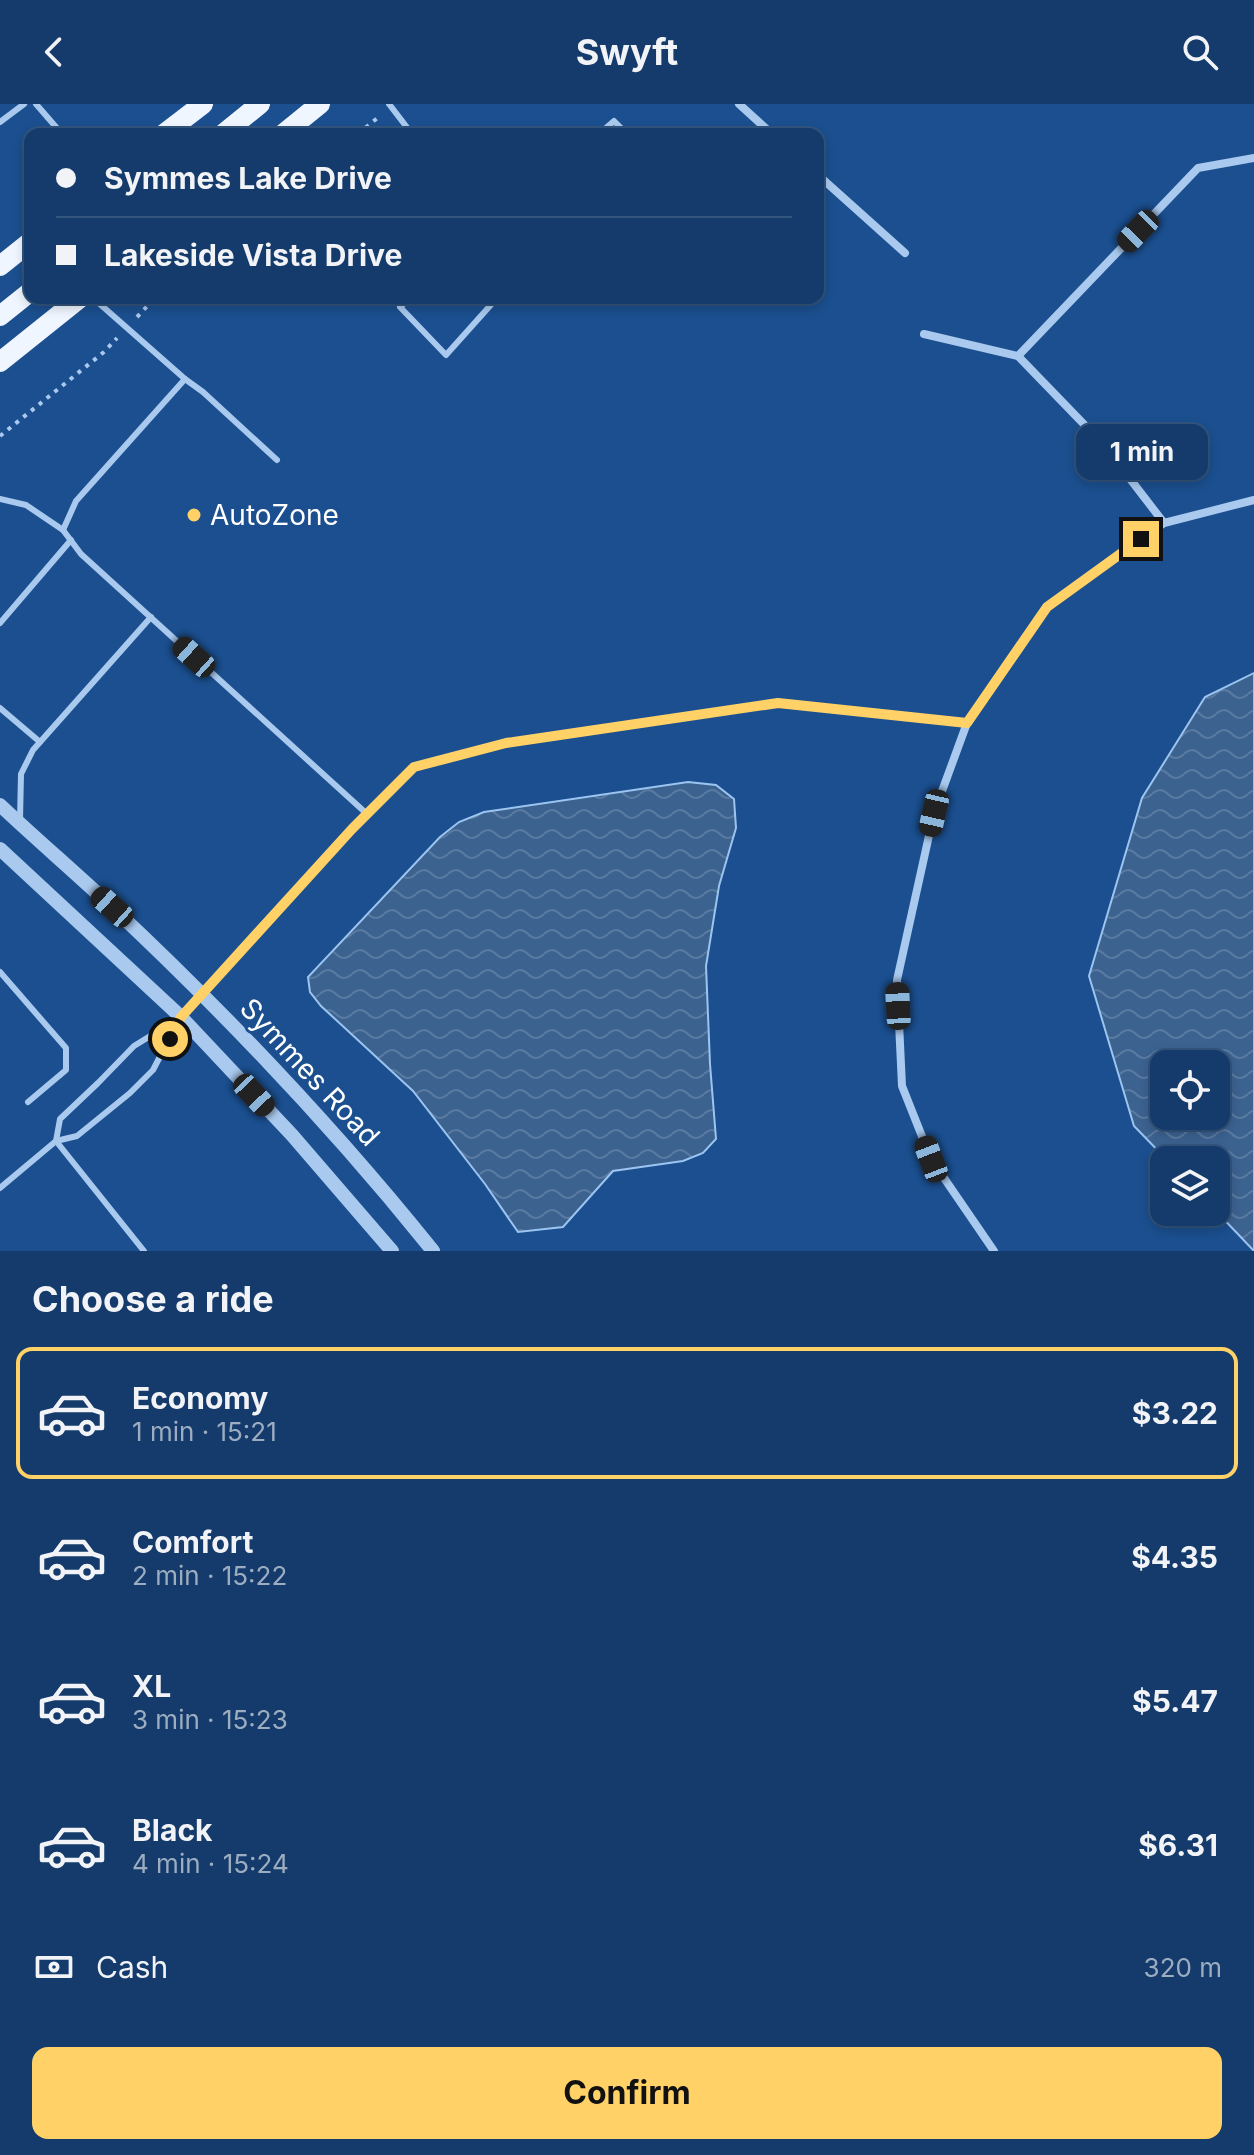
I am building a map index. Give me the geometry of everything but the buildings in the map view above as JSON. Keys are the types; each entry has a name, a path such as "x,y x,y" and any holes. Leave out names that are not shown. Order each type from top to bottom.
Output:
{"main road":[{"path":"172,128 203,104"},
{"path":"230,128 260,104"},
{"path":"290,128 320,104"},
{"path":"0,266 24,247"},
{"path":"0,316 24,297"},
{"path":"0,362 72,304"}],"street":[{"path":"739,104 765,128"},
{"path":"1018,356 1198,168 1254,158"},
{"path":"824,180 905,253"},
{"path":"924,334 1018,356 1104,445 1164,523"},
{"path":"994,1251 931,1159 902,1086 897,980 934,813 967,723 1047,607 1164,523 1254,500"},
{"path":"181,1017 414,767 506,743 778,703 967,723"},
{"name":"Symmes Road","path":"0,805 112,907 202,995 336,1137 433,1251"},
{"name":"Symmes Road","path":"0,849 181,1017 292,1135 388,1250"}],"lane":[{"path":"0,122 24,104"},
{"path":"36,104 57,128"},
{"path":"390,106 407,128"},
{"path":"606,128 614,121 621,128"},
{"path":"100,304 277,460"},
{"path":"403,304 400,307 446,355 492,304"},
{"path":"63,530 76,501 185,379"},
{"path":"0,499 26,505 63,530 81,554 367,814"},
{"path":"0,623 71,540"},
{"path":"19,823 21,774 33,750 151,617"},
{"path":"0,708 40,742"},
{"path":"0,972 66,1048 66,1070 28,1102"},
{"path":"144,1251 56,1141 60,1119 134,1046 181,1017"},
{"path":"0,1188 56,1141 77,1136 130,1093 153,1070 181,1017"}],"path":[{"path":"365,128 390,106"},
{"path":"143,311 149,304"},
{"path":"0,436 104,352"}],"water":[{"path":"1254,673 1254,1251 1230,1226 1230,1146 1153,1146 1134,1126 1089,976 1142,798 1205,697"},
{"path":"688,782 716,785 734,799 736,828 719,886 706,966 716,1139 703,1153 683,1161 613,1171 563,1227 518,1232 413,1091 321,1006 310,992 308,977 440,837 459,822 484,812"}],"place":[{"name":"AutoZone","path":"194,515"}],"route":[{"path":"170,1039 181,1017 352,829 414,767 506,743 778,703 967,723 1047,607 1141,539"}]}
